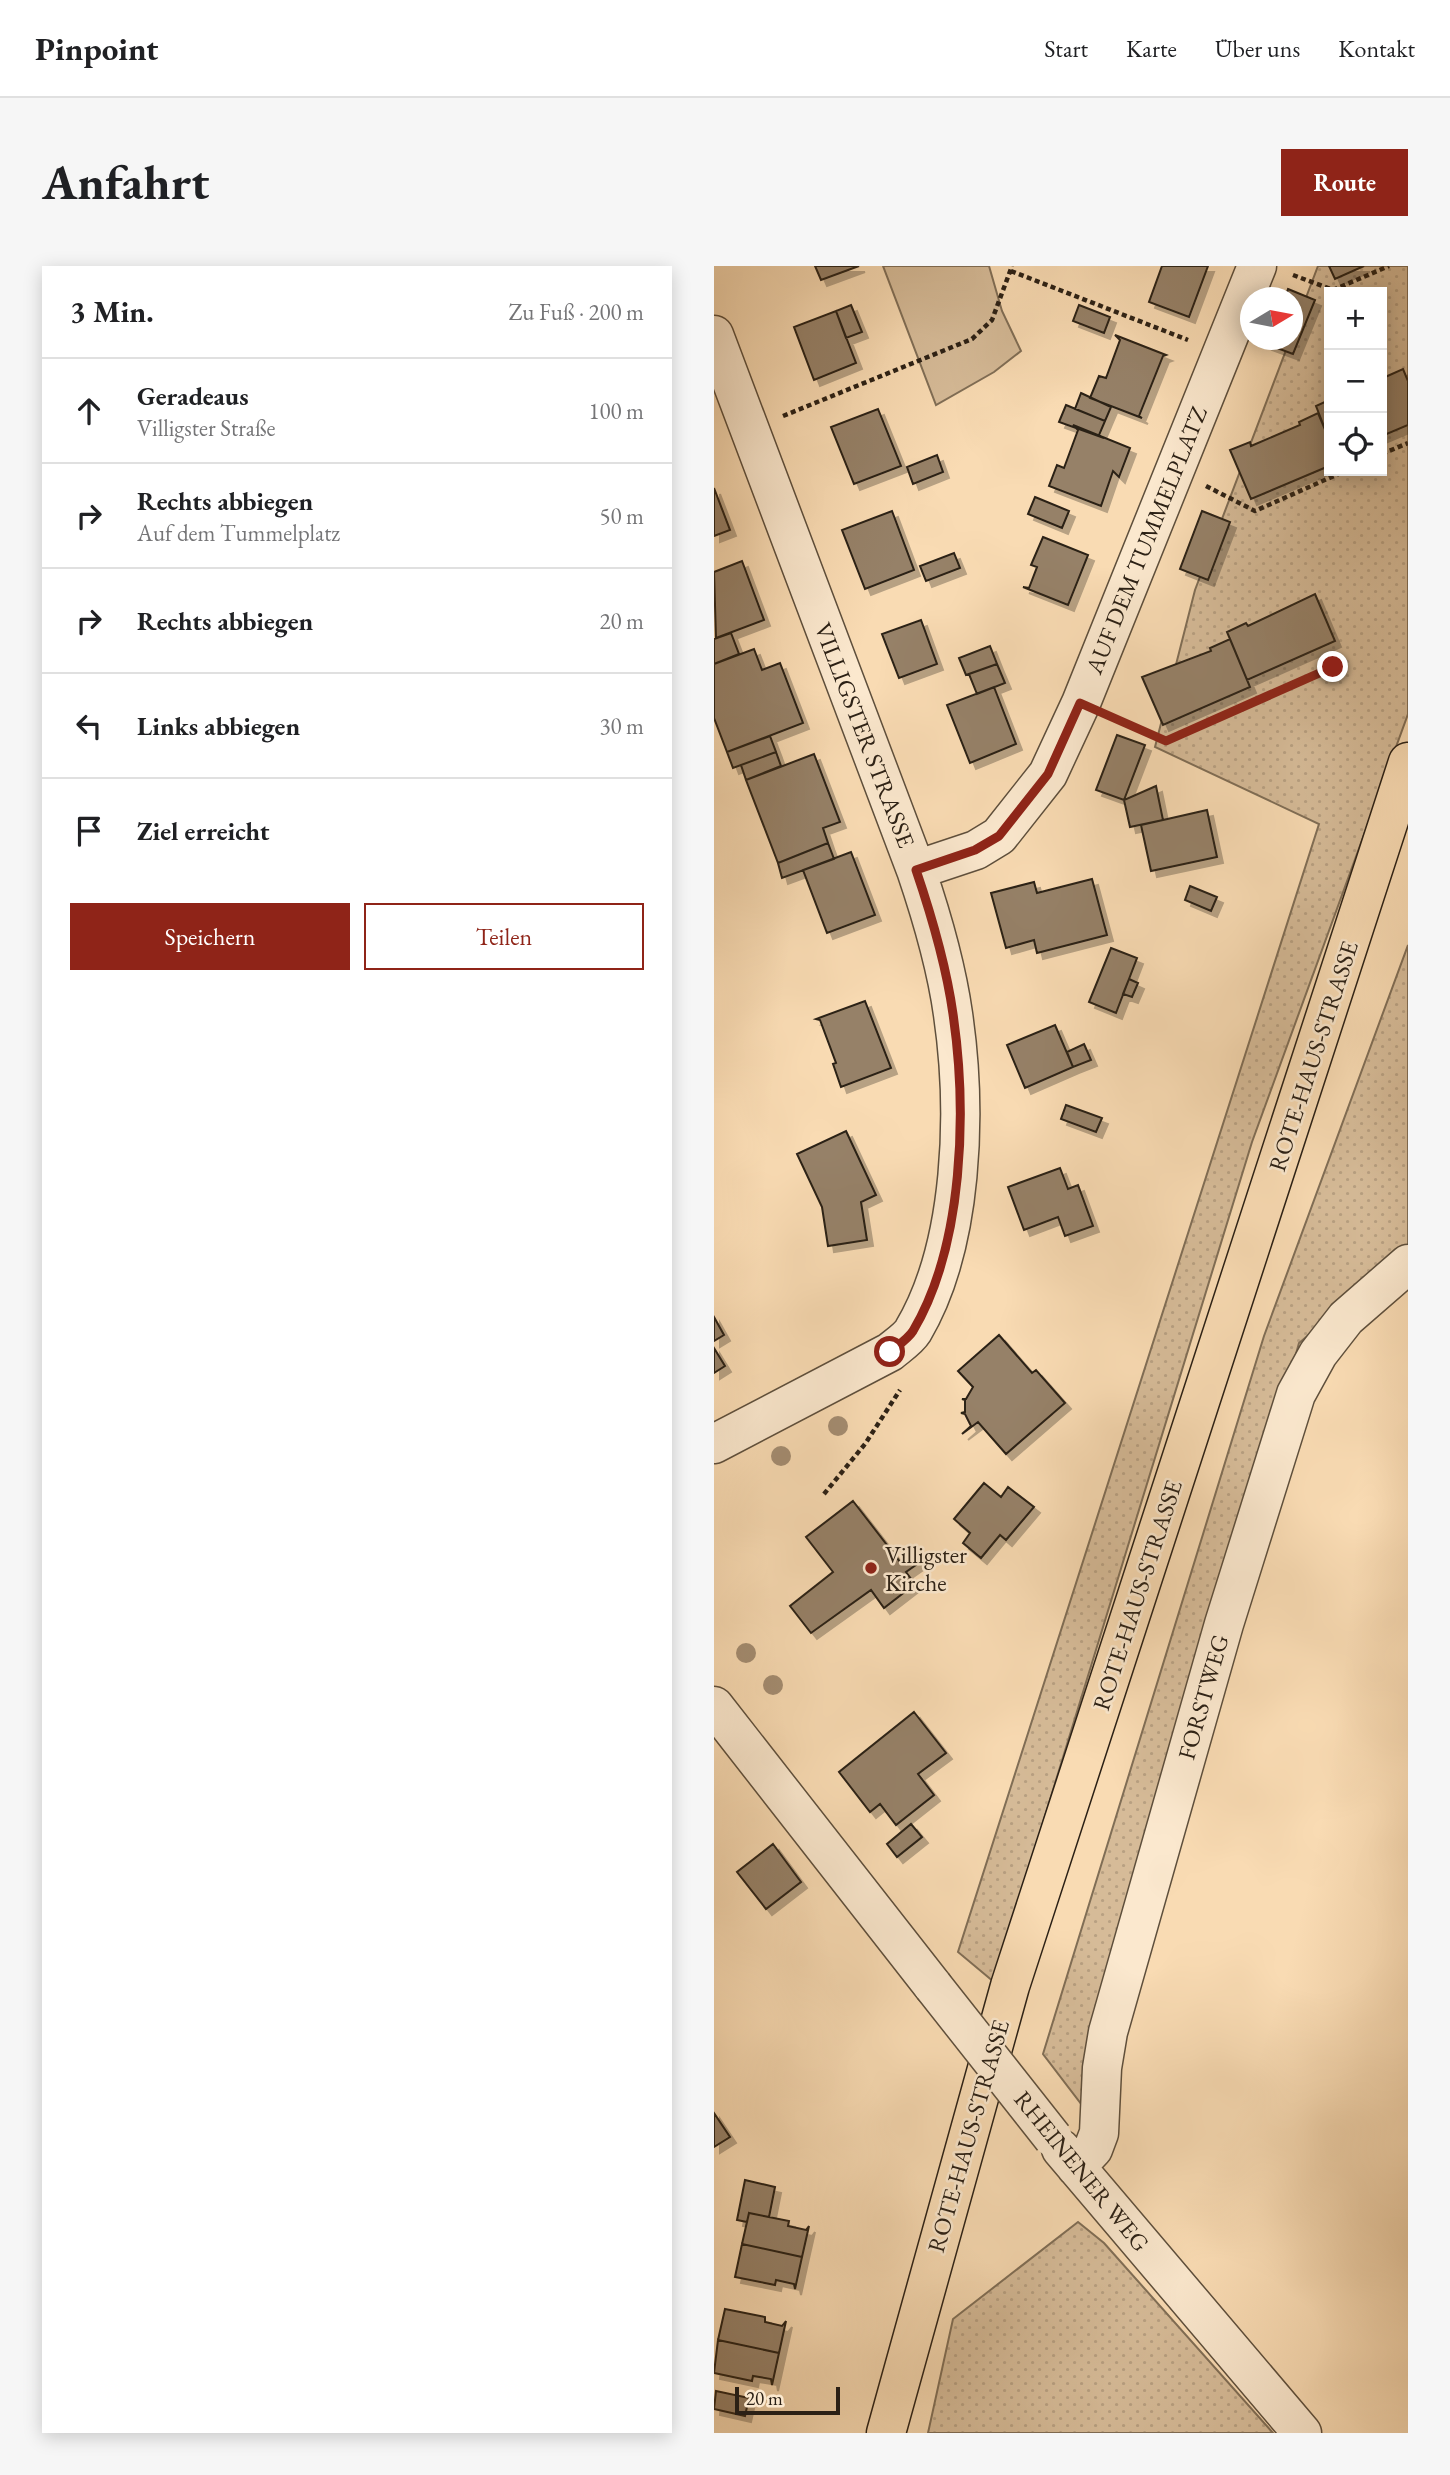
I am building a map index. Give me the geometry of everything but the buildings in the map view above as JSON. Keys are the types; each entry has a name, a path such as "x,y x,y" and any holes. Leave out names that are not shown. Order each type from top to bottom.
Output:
{"main road":[{"name":"ROTE-HAUS-STRASSE","path":"886,2433 1010,1986 1408,762"}],"street":[{"name":"AUF DEM TUMMELPLATZ","path":"916,870 975,850 999,836 1048,774 1080,703 1221,354 1269,268"},
{"name":"VILLIGSTER STRASSE","path":"714,335 916,870 937,936 951,1001 959,1087 957,1172 941,1265 912,1333 890,1352 714,1444"},
{"name":"FORSTWEG","path":"1065,2153 1093,2149 1099,2133 1102,2068 1112,2020 1224,1624 1296,1394 1318,1354 1346,1318 1408,1264"},
{"name":"RHEINENER WEG","path":"714,1706 1065,2153 1302,2433"}],"path":[{"path":"1269,268 1333,290 1389,266"},
{"path":"750,429 972,339 992,320 1012,268 1221,354"},
{"path":"1387,452 1408,443"},
{"path":"1174,470 1255,511 1334,476"},
{"path":"1080,703 1166,741 1333,667"},
{"path":"824,1494 865,1444 907,1380"}],"shaded area":[{"path":"883,266 989,266 1002,311 1021,351 994,372 936,405"},
{"path":"1318,266 1408,266 1408,714 1252,1142 994,1982 958,1952 1319,824 1155,747 1195,590 1286,350 1303,350 1303,306"},
{"path":"1408,945 1408,1252 1299,1343 1085,2109 1043,2054 1264,1336"},
{"path":"1078,2222 1104,2243 1273,2433 928,2433 953,2319"}],"place":[{"name":"Villigster Kirche","path":"871,1568"}],"route":[{"path":"890,1352 912,1333 941,1265 957,1172 959,1087 953,1014 937,936 916,870 975,850 999,836 1048,774 1080,703 1166,741 1333,667"}]}
